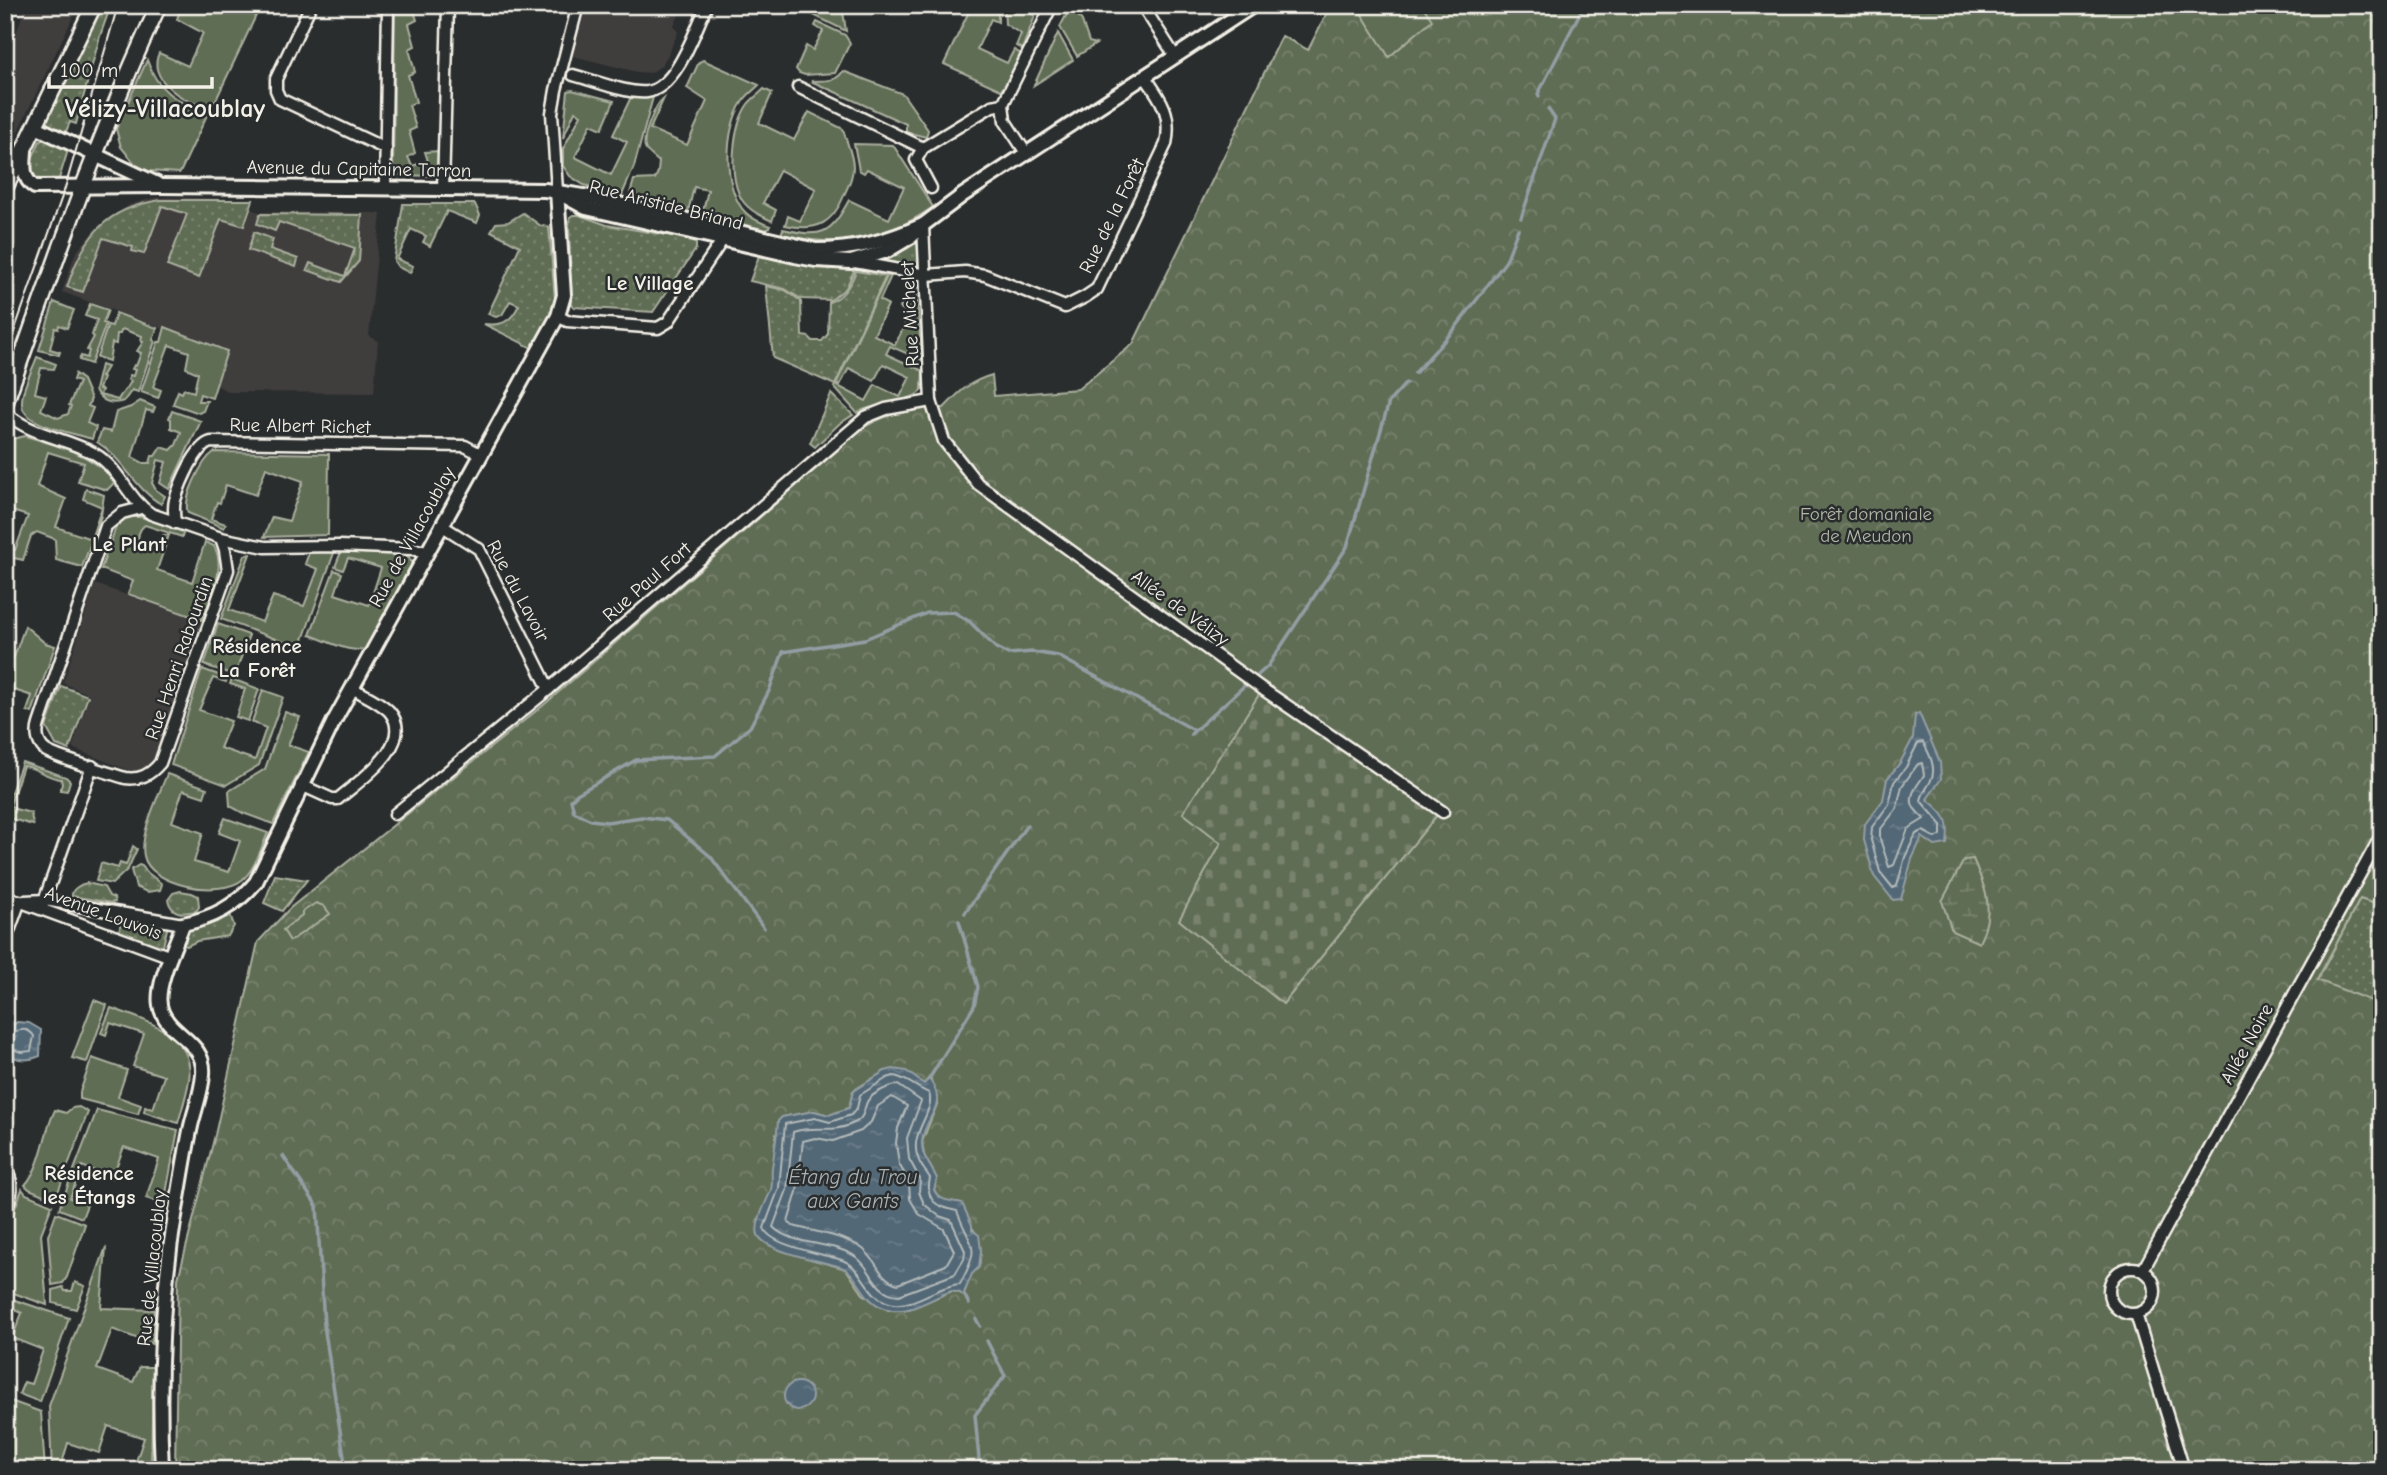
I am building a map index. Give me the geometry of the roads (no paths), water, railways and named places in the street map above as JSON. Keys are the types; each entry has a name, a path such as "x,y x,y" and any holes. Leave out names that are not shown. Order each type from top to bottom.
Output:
{"main road":[{"path":"5,188 94,5"},
{"path":"5,404 81,188 115,101 159,5"}],"street":[{"path":"311,5 276,79 276,90 280,99 386,149"},
{"path":"386,189 388,5"},
{"path":"443,189 448,5"},
{"path":"557,191 552,113 578,5"},
{"path":"573,75 636,91 648,92 660,88 671,78 707,5"},
{"path":"1026,153 1005,121 1003,104 1051,8 1039,5"},
{"path":"1142,5 1175,56"},
{"name":"Rue Aristide Briand","path":"725,234 816,260 851,262 887,251 1026,153 1041,146 1254,5"},
{"name":"Rue de la Forêt","path":"851,262 926,275 965,272 985,275 1065,307 1085,298 1097,289 1166,144 1170,127 1168,114 1144,76"},
{"path":"798,87 923,148"},
{"path":"931,188 916,160 923,148 992,106 1003,104"},
{"name":"Avenue du Capitaine Tarron","path":"36,127 161,186"},
{"name":"Avenue du Capitaine Tarron","path":"25,151 25,176 29,183 41,188 161,186 557,191"},
{"name":"Rue Aristide Briand","path":"557,191 586,208 816,250 868,246 923,225"},
{"name":"Rue de Villacoublay","path":"183,924 217,914 249,890 260,874 301,785 352,688 558,316 564,295 557,191"},
{"name":"Rue Michelet","path":"923,225 932,401"},
{"path":"558,316 567,321 658,328 668,322 725,234"},
{"name":"Rue Paul Fort","path":"394,814 549,689 866,417 886,409 932,401"},
{"name":"Allée de Vélizy","path":"932,401 944,441 978,484 1264,690 1443,812"},
{"path":"5,412 24,427 96,455 121,480 141,508 151,514 220,538 265,547 339,546 426,552"},
{"name":"Rue Albert Richet","path":"175,523 174,502 193,459 205,444 465,446 480,454"},
{"name":"Rue Henri Rabourdin","path":"141,508 122,513 106,526 37,730 39,742 46,750 125,778 137,779 155,770 160,763 228,570 220,538"},
{"name":"Rue du Lavoir","path":"441,525 479,549 549,689"},
{"path":"301,785 332,799 338,799 379,765 392,747 396,725 391,713 381,704 352,688"},
{"path":"40,910 92,766"},
{"name":"Allée Noire","path":"2143,1270 2382,834"},
{"path":"5,896 20,901 5,942"},
{"name":"Avenue Louvois","path":"20,901 45,900 183,924"},
{"name":"Avenue Louvois","path":"20,901 171,957"},
{"path":"171,957 183,924"},
{"name":"Rue de Villacoublay","path":"162,1470 163,1335 170,1250 203,1073 198,1050 168,1023 159,1004 160,990 171,957"},
{"path":"5,1167 13,1181 12,1195 5,1213"},
{"path":"2125,1268 2143,1270 2152,1278 2155,1292 2149,1306 2136,1314 2126,1314 2117,1309 2109,1298 2108,1290 2113,1276 2125,1268"},
{"path":"2136,1314 2184,1470"}],"water":[{"path":"1919,713 1940,762 1941,779 1927,799 1945,818 1948,829 1947,844 1935,846 1922,837 1912,859 1901,899 1893,900 1874,876 1864,840 1865,824 1883,800 1887,779 1900,763 1913,738 1915,715"},
{"path":"17,1022 29,1023 41,1030 40,1056 22,1059 5,1051 5,1031"},
{"name":"Étang du Trou aux Gants","path":"885,1071 906,1071 924,1084 929,1079 935,1089 937,1104 924,1133 923,1152 937,1179 934,1190 943,1199 962,1203 972,1230 979,1235 981,1251 979,1267 972,1274 964,1293 966,1298 952,1291 915,1307 900,1310 874,1303 853,1276 841,1267 783,1251 763,1241 757,1230 772,1187 778,1121 782,1117 814,1111 829,1115 849,1108 853,1091"},
{"path":"798,1382 808,1386 812,1396 808,1406 798,1410 788,1406 784,1396 788,1386"}],"waterway":[{"path":"1539,96 1584,5"},
{"path":"1521,218 1555,119 1548,109"},
{"path":"1415,373 1453,331 1506,261 1518,229"},
{"path":"1258,675 1268,666 1347,547 1389,402 1406,383"},
{"path":"764,928 710,856 667,820 642,817 607,822 591,820 574,812 571,800 636,760 715,756 750,727 769,691 783,652 865,639 927,613 954,612 970,622 996,648 1008,654 1032,652 1058,656 1194,730"},
{"path":"1191,734 1244,686"},
{"path":"965,913 1027,825"},
{"path":"929,1079 974,1006 978,987 959,921"},
{"path":"283,1156 317,1206 324,1325 346,1470"},
{"path":"966,1298 969,1304"},
{"path":"976,1319 980,1326"},
{"path":"980,1470 975,1415 1005,1376 987,1341"}],"tram line":[{"path":"5,357 65,188 118,5"}],"district":[{"name":"Vélizy-Villacoublay","path":"165,109"},
{"name":"Le Village","path":"650,283"},
{"name":"Le Plant","path":"129,544"},
{"name":"Résidence La Forêt","path":"257,658"},
{"name":"Résidence les Étangs","path":"89,1185"}],"park label":[{"name":"Forêt domaniale de Meudon","path":"1866,525"}]}
